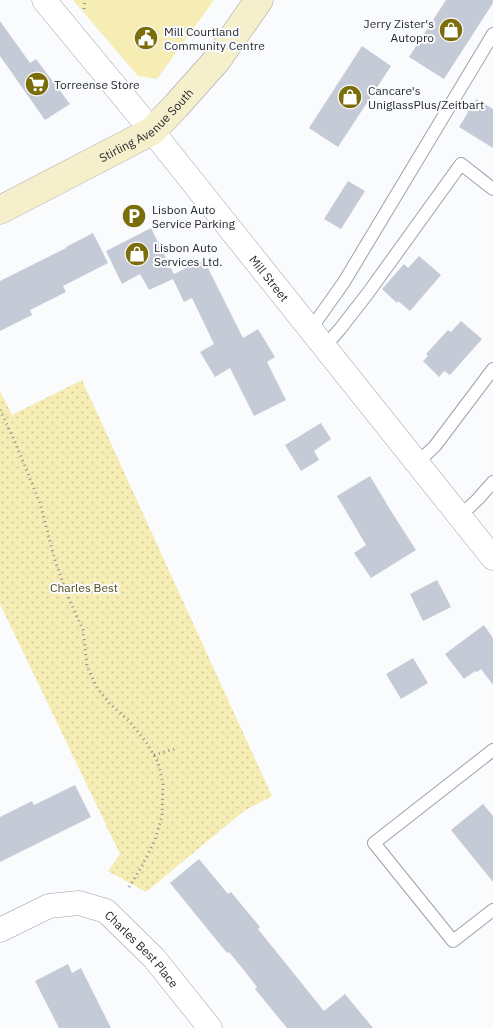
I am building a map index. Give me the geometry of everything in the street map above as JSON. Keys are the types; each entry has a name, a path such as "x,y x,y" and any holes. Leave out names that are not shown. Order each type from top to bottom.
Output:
{"street":[{"name":"Mill Street","path":"44,0 152,131 493,558"},
{"name":"Stirling Avenue South","path":"0,210 152,131 217,60 259,0"},
{"name":"Charles Best Place","path":"0,930 49,906 79,903 106,911 154,958 210,1028"}],"lane":[{"path":"318,338 344,282 493,34"},
{"path":"318,338 340,329 461,164 493,189"},
{"path":"417,462 435,446 493,369"},
{"path":"460,516 493,482"},
{"path":"493,750 374,842 453,941 493,910"}],"path":[{"path":"0,410 40,503 54,557 66,592 83,630 87,666 97,688 110,704 129,721 146,742 158,762 163,784 162,816 155,840 127,890"},
{"path":"154,755 178,748"}],"green space":[{"name":"Mill Courtland Community Centre","path":"73,0 214,0 157,79 138,76"},
{"name":"Charles Best","path":"82,380 272,796 244,811 146,892 108,871 120,854 0,604 0,391 12,415"}],"building":[{"name":"Jerry Zister's Autopro","path":"446,0 493,0 493,3 444,79 409,57"},
{"name":"Torreense Store","path":"0,21 30,63 36,59 70,104 45,120 0,56"},
{"name":"Cancare's UniglassPlus/Zeitbart","path":"362,46 391,66 338,147 309,128"},
{"path":"476,99 493,109 493,148 459,127"},
{"path":"348,181 365,191 341,229 324,219"},
{"path":"151,228 174,274 200,261 204,269 208,268 243,338 258,329 275,357 267,362 286,400 254,416 230,368 215,377 200,352 214,344 192,298 184,302 173,279 149,290 140,274 122,284 106,251"},
{"path":"93,233 108,263 63,286 66,292 30,310 32,315 0,331 0,281"},
{"path":"419,256 441,275 410,311 398,301 397,303 382,289 404,264 408,268"},
{"path":"461,321 482,339 450,375 444,371 439,377 423,361 428,356 426,354 448,330 451,332"},
{"path":"321,423 331,439 314,451 319,460 301,471 285,445"},
{"path":"370,476 416,550 371,578 354,553 366,545 337,496"},
{"path":"437,580 451,607 423,621 410,594"},
{"path":"484,625 493,638 493,685 481,669 464,679 445,654"},
{"path":"413,658 428,683 401,699 386,674"},
{"path":"75,785 91,817 0,862 0,817 32,801 34,805"},
{"path":"483,804 493,816 493,882 451,830"},
{"path":"199,859 228,894 231,892 260,927 258,929 324,1011 345,994 373,1028 287,1028 255,989 257,987 243,969 229,952 227,953 170,883"},
{"path":"68,964 72,973 81,968 111,1028 59,1028 35,981"}],"place":[{"name":"Jerry Zister's Autopro","path":"451,30"},
{"name":"Mill Courtland Community Centre","path":"146,38"},
{"name":"Torreense Store","path":"37,84"},
{"name":"Cancare's UniglassPlus/Zeitbart","path":"350,97"},
{"name":"Lisbon Auto Service Parking","path":"134,216"},
{"name":"Lisbon Auto Services Ltd.","path":"137,254"}]}
